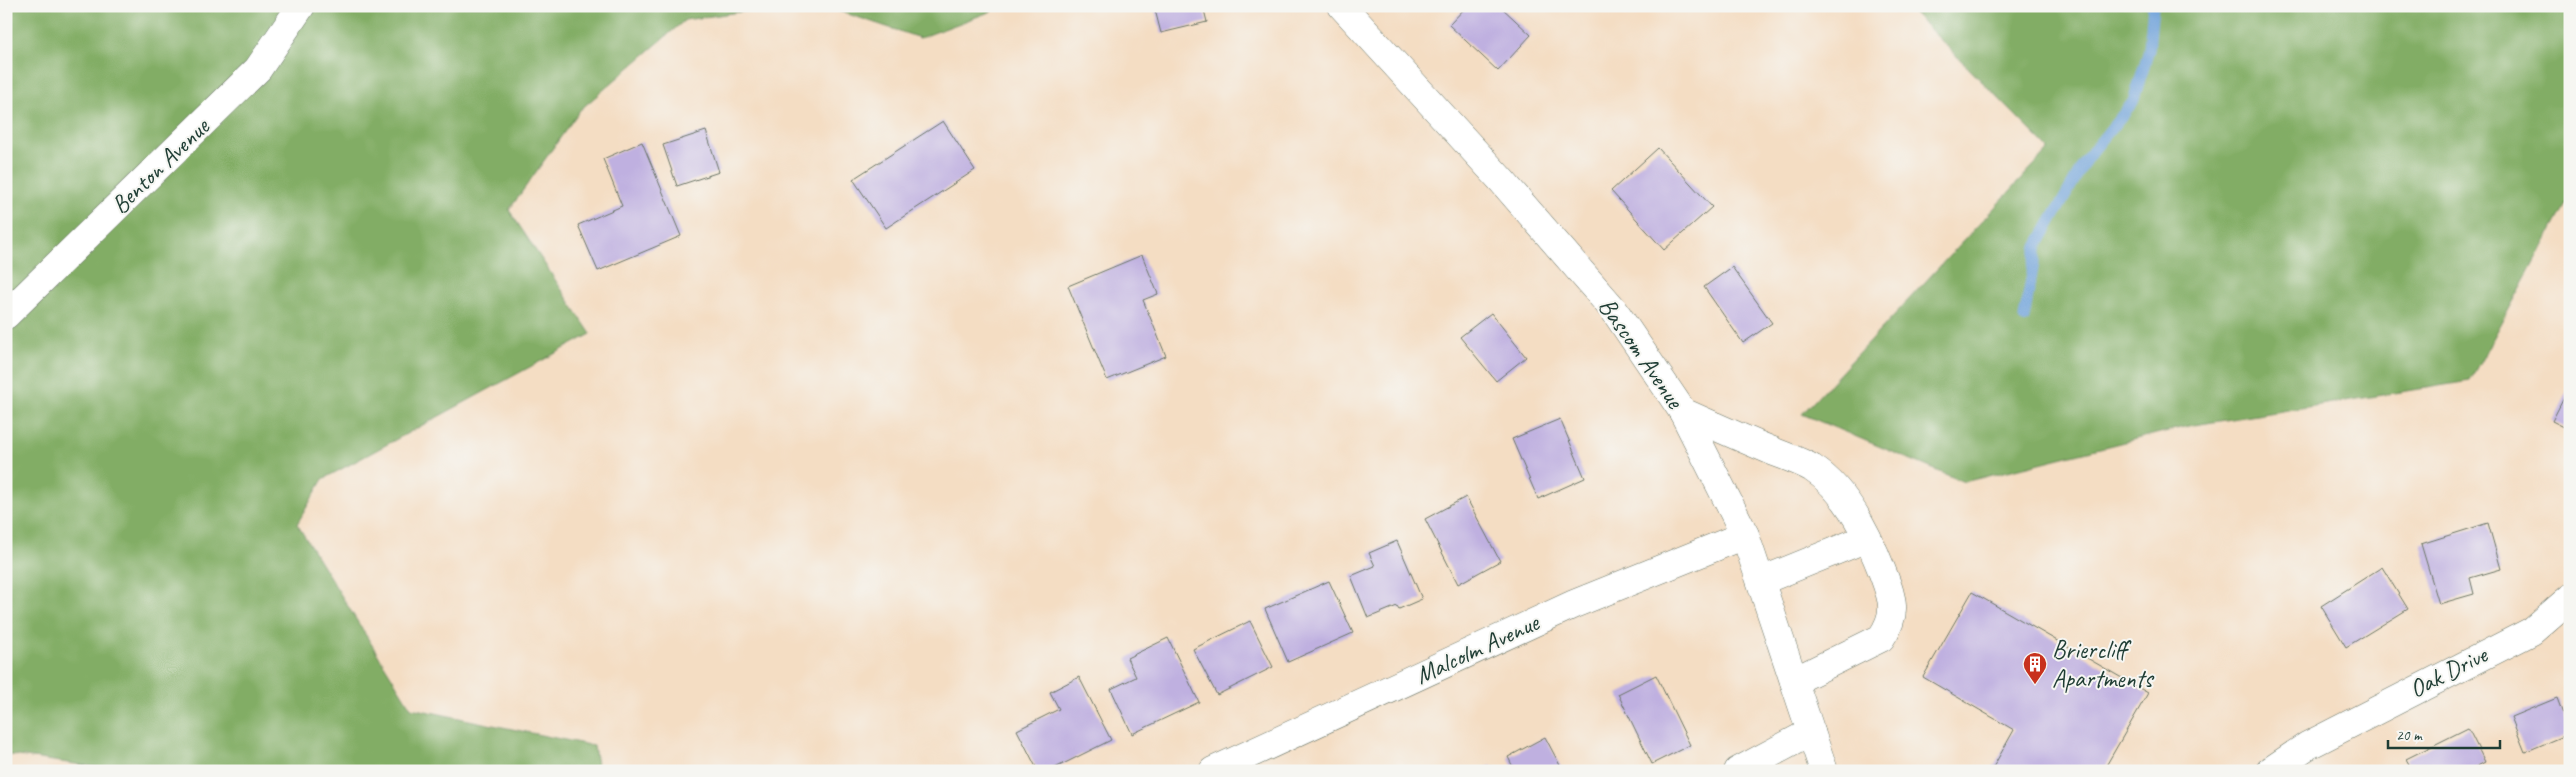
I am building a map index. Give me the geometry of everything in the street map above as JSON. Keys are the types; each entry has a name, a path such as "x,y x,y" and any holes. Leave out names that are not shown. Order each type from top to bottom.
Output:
{"main road":[{"name":"Benton Avenue","path":"6,315 258,69 301,6"},
{"name":"Bascom Avenue","path":"1342,6 1502,181 1614,310 1683,412 1745,535 1824,771"},
{"path":"1683,412 1812,469 1834,487 1849,507 1867,538 1890,594 1894,612 1890,625 1881,638 1794,680"},
{"name":"Malcolm Avenue","path":"1213,771 1574,604 1745,535"},
{"path":"1761,581 1867,538"},
{"name":"Oak Drive","path":"2270,771 2306,746 2532,631 2570,598"},
{"path":"1738,771 1811,732"}],"green space":[{"path":"6,6 779,6 685,20 580,110 509,210 591,334 323,479 297,524 411,708 594,746 598,771 97,771 96,767 11,755 6,757"},
{"path":"824,6 986,6 992,11 920,38"},
{"path":"1907,6 2570,6 2570,197 2470,381 2188,426 1964,482 1802,414 2049,149"}],"building":[{"path":"1154,6 1203,6 1207,22 1161,33"},
{"path":"1467,6 1500,6 1531,35 1498,71 1449,25"},
{"path":"943,121 975,170 886,228 853,179"},
{"path":"706,131 719,172 677,186 663,145"},
{"path":"642,142 681,236 598,271 578,225 622,206 603,159"},
{"path":"1658,148 1712,207 1664,250 1611,191"},
{"path":"1142,255 1158,294 1143,300 1166,356 1107,380 1068,286"},
{"path":"1732,267 1772,323 1743,343 1704,287"},
{"path":"1491,313 1526,357 1496,381 1460,337"},
{"path":"2570,386 2570,430 2552,421"},
{"path":"1560,419 1585,478 1538,499 1512,439"},
{"path":"1466,497 1500,561 1458,584 1425,519"},
{"path":"2488,523 2501,569 2470,578 2474,594 2439,604 2421,544"},
{"path":"1397,541 1422,599 1399,609 1397,606 1368,618 1351,576 1375,566 1369,553"},
{"path":"2382,567 2408,609 2346,647 2321,606"},
{"path":"1329,581 1353,633 1288,662 1265,609"},
{"name":"Briercliff Apartments","path":"1972,592 2148,693 2103,771 1991,771 2014,730 1923,677"},
{"path":"1250,621 1273,667 1217,695 1193,649"},
{"path":"1168,638 1199,702 1132,734 1111,689 1136,677 1127,658"},
{"path":"1656,675 1690,745 1652,764 1618,694"},
{"path":"1079,677 1111,740 1049,771 1038,771 1017,730 1059,709 1050,692"},
{"path":"2557,698 2570,733 2525,752 2511,717"},
{"path":"2468,728 2485,762 2468,771 2413,771 2406,759"},
{"path":"1545,737 1563,771 1515,771 1508,757"},
{"path":"1491,765 1494,771 1480,771"}],"waterway":[{"path":"2024,318 2037,246 2087,158 2133,102 2149,50 2153,6"}],"place":[{"name":"Briercliff Apartments","path":"2035,685"}]}
